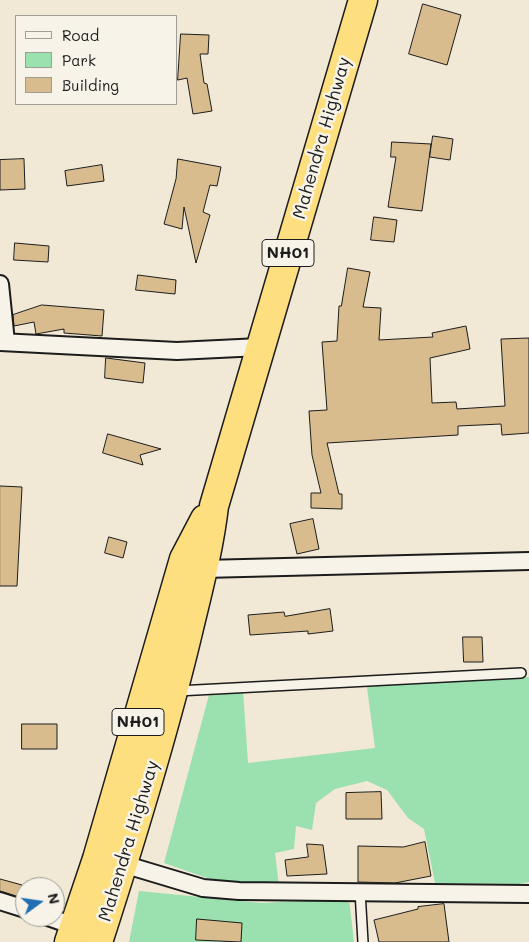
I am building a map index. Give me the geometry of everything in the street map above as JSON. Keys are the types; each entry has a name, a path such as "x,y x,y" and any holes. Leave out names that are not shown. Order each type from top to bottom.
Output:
{"highway":[{"name":"Mahendra Highway","path":"98,942 174,692 210,538 214,506 363,0"},
{"name":"Mahendra Highway","path":"72,934 100,849 184,559 197,530 214,506"}],"street":[{"path":"0,284 3,342 177,351 260,347"},
{"path":"203,569 529,561"},
{"path":"123,864 203,888 239,891 529,894"},
{"path":"0,901 15,906"}],"lane":[{"path":"174,692 521,673"},
{"path":"360,891 363,942"}],"green space":[{"path":"529,677 529,882 519,884 435,883 424,829 408,818 387,790 367,781 335,789 316,803 312,830 296,826 294,849 275,853 279,886 233,887 164,863 210,691 243,691 248,763 375,748 366,680"},
{"path":"139,891 261,903 349,899 354,942 129,942"}],"building":[{"path":"423,4 461,15 447,65 409,54"},
{"path":"181,34 209,35 208,54 200,54 204,83 207,84 212,111 193,114 187,78 178,80"},
{"path":"433,136 453,139 450,160 430,157"},
{"path":"392,142 431,144 422,211 388,207 396,157 391,157"},
{"path":"24,159 25,189 0,190 0,160"},
{"path":"178,159 221,167 217,186 210,185 203,212 210,215 196,263 184,207 182,229 164,224 176,179"},
{"path":"102,165 104,181 67,186 65,171"},
{"path":"374,217 397,220 394,242 371,240"},
{"path":"15,243 49,246 48,262 14,260"},
{"path":"348,268 370,272 363,307 381,308 379,340 433,337 432,333 466,326 470,349 430,358 432,403 456,402 457,409 505,406 501,339 529,338 529,433 502,435 501,424 458,426 458,435 327,443 339,494 342,494 342,509 311,508 311,493 321,493 312,455 309,411 327,410 322,342 337,341 339,306 341,306"},
{"path":"138,275 176,280 175,294 136,290"},
{"path":"42,305 104,310 102,336 64,333 64,329 36,334 34,322 14,326 13,315"},
{"path":"106,358 145,363 143,383 105,378"},
{"path":"108,434 161,449 140,455 143,465 103,453"},
{"path":"0,486 22,487 17,586 0,586"},
{"path":"313,519 319,549 297,554 290,524"},
{"path":"109,537 127,542 123,558 105,553"},
{"path":"330,609 333,631 308,634 308,631 250,635 248,615 284,612 285,616"},
{"path":"463,637 482,637 483,662 464,662"},
{"path":"22,724 57,724 57,749 22,749"},
{"path":"381,792 382,819 346,819 346,793"},
{"path":"425,842 431,876 395,883 358,882 358,846 403,847"},
{"path":"307,844 323,845 327,874 287,876 285,860 308,857"},
{"path":"0,879 15,883 15,896 0,891"},
{"path":"444,904 449,942 379,942 374,920 418,909 418,907"},
{"path":"197,919 242,923 241,942 196,940"}]}
